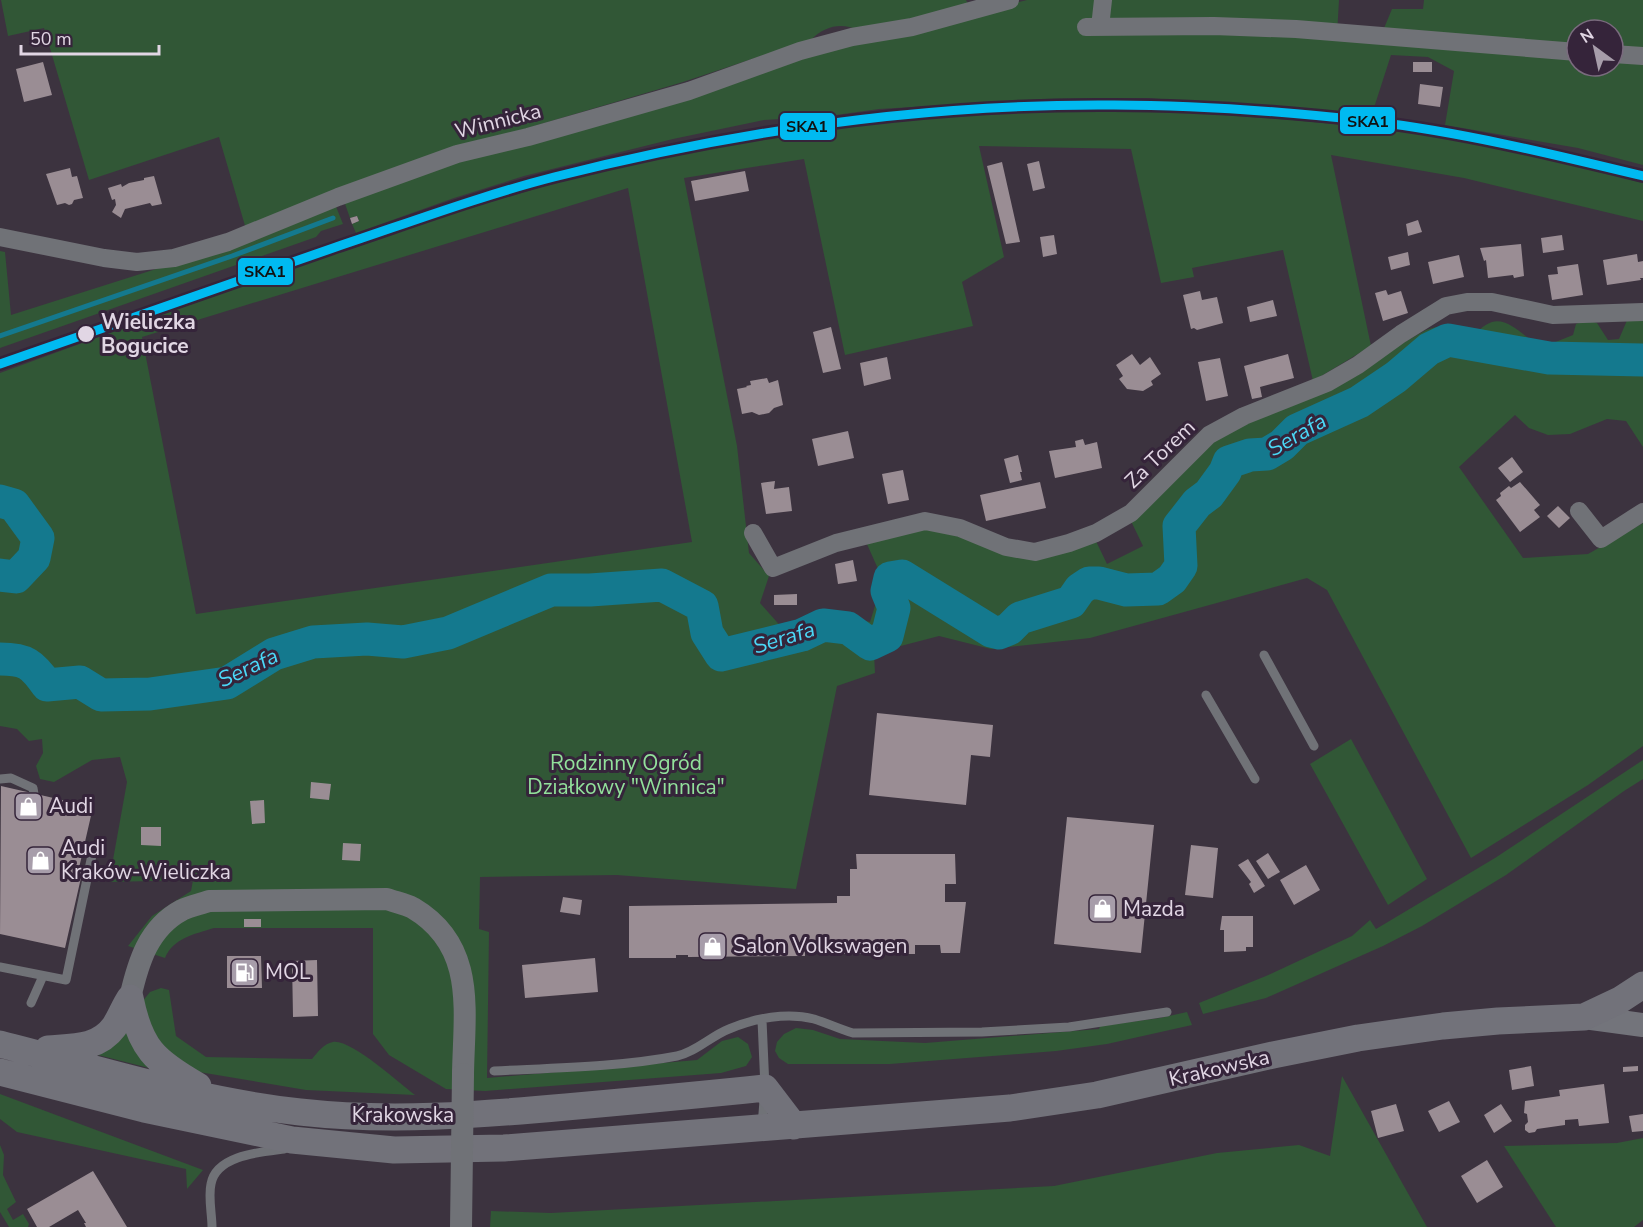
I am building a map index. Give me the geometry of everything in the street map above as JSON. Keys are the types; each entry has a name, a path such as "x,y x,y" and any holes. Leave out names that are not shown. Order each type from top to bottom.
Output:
{"main road":[{"path":"1584,1017 1620,1000 1643,985"},
{"path":"30,1051 94,1044 116,1025 130,998"},
{"path":"130,998 135,1023 142,1039 161,1062 171,1071 220,1099"},
{"name":"Krakowska","path":"0,1072 212,1125 292,1140 394,1150 504,1148 1010,1108 1097,1095 1358,1038 1443,1026 1584,1017 1643,1025"},
{"name":"Krakowska","path":"0,1044 220,1099 299,1112 381,1117 504,1113 765,1088"},
{"path":"765,1088 794,1125"}],"street":[{"name":"Winnicka","path":"0,237 104,258 137,262 174,258 228,242 338,197 457,154 528,138 689,91 800,51 852,37 916,26 1010,0"},
{"path":"1104,0 1093,27 1214,26 1296,30 1565,51"},
{"path":"1625,55 1643,56"},
{"name":"Za Torem","path":"753,532 773,568 836,543 925,521 960,528 1006,547 1035,552 1095,533 1131,513 1209,435 1244,416 1327,383 1446,306 1467,302 1492,302 1553,315 1643,312"},
{"path":"1580,512 1601,539 1643,512"},
{"path":"130,998 142,952 162,926 182,910 210,902 387,899 412,908 446,936 458,957 464,986 461,1227"}],"lane":[{"path":"1264,655 1314,746"},
{"path":"1206,695 1255,779"},
{"path":"0,779 11,778 33,788 34,794"},
{"path":"0,967 66,981 92,855 82,852"},
{"path":"31,1003 43,976"},
{"path":"494,1071 606,1064 679,1056 728,1029 789,1015 816,1020 853,1033 982,1032 1069,1027 1167,1012"},
{"path":"762,1020 765,1088 762,1128"},
{"path":"212,1227 211,1183 219,1170 228,1162 242,1155 257,1152 329,1144"}],"green space":[{"path":"1,0 966,0 969,6 858,30 846,26 828,28 812,39 683,82 473,144 246,229 219,137 89,180 44,28 8,36"},
{"path":"1027,0 1339,0 1337,35 1382,33 1392,9 1423,9 1424,0 1643,0 1643,165 1578,148 1445,125 1454,71 1428,57 1391,55 1371,117 1148,98 1046,99 879,109 829,116 764,120 673,139 524,176 356,233 352,224 359,221 357,216 350,218 344,201 425,171 801,57"},
{"name":"Rodzinny Ogród Działkowy \"Winnica\"","path":"1120,108 1297,121 1430,136 1517,151 1643,183 1643,221 1464,178 1331,155 1371,346 1313,381 1283,250 1192,268 1194,277 1161,283 1131,149 979,146 1004,257 962,282 973,326 845,355 804,159 684,178 737,446 749,553 769,576 760,603 784,630 831,613 870,622 883,580 866,542 923,527 957,534 1013,555 1094,537 1107,564 1143,546 1130,519 1213,439 1380,356 1426,330 1436,327 1467,338 1488,323 1499,321 1512,326 1543,347 1573,335 1576,324 1586,320 1597,323 1608,340 1619,339 1628,318 1643,317 1643,447 1626,421 1607,419 1570,434 1548,435 1529,428 1515,415 1459,467 1523,558 1588,554 1643,523 1643,746 1588,785 1471,858 1327,590 1307,578 1090,638 991,649 939,636 874,653 875,673 837,686 796,889 617,875 480,877 479,929 489,932 487,1078 697,1060 722,1041 738,1037 748,1044 752,1057 746,1066 721,1073 485,1091 446,1089 389,1055 373,1034 373,928 214,928 179,941 165,958 128,946 152,916 191,891 193,880 109,882 127,782 120,757 92,760 54,782 40,779 36,766 43,753 42,739 29,741 17,729 0,726 0,373 452,213 565,180 694,151 834,126 950,113","holes":["628,188 692,542 196,614 142,337"]},
{"path":"335,204 343,224 321,231 316,237 0,348 0,251 5,252 11,315 216,250"},
{"path":"1351,739 1427,879 1388,905 1310,764"},
{"path":"1643,760 1643,779 1506,875 1422,926 1383,946 1266,998 1203,1014 1199,1003 1266,976 1352,936 1370,920 1376,929 1495,858"},
{"path":"161,988 169,990 176,1036 206,1057 312,1059 326,1045 333,1042 341,1043 363,1054 415,1095 306,1090 199,1072 161,1054 141,1003 150,992"},
{"path":"1187,1012 1192,1025 1107,1044 1056,1051 890,1064 788,1064 779,1058 775,1051 777,1042 784,1034 796,1028 813,1030 840,1039 925,1043 1099,1029 1100,1026"},
{"path":"126,1026 149,1068 98,1055"},
{"path":"1342,1076 1427,1227 490,1227 491,1211 551,1213 1054,1186 1217,1153 1299,1145 1330,1156"},
{"path":"0,1094 203,1170 187,1189 186,1169 17,1132 0,1119"},
{"path":"1643,1138 1643,1220 1634,1227 1556,1227 1504,1146 1617,1143"},
{"path":"0,1145 4,1155 3,1175 16,1202 7,1209 13,1220 23,1214 29,1224 28,1227 9,1227 0,1212"}],"building":[{"path":"43,62 52,95 24,102 16,69"},
{"path":"1413,62 1432,62 1432,72 1413,72"},
{"path":"1420,84 1443,87 1440,107 1418,104"},
{"path":"1039,161 1045,188 1033,191 1027,164"},
{"path":"1002,162 1020,242 1006,244 987,166"},
{"path":"70,168 72,177 77,176 83,198 74,200 69,205 65,203 57,205 46,174"},
{"path":"745,171 749,191 695,201 691,181"},
{"path":"154,176 162,204 152,206 150,203 125,209 121,218 112,212 116,205 115,199 112,200 108,188 121,184 122,187"},
{"path":"357,216 359,221 352,224 350,218"},
{"path":"1418,220 1422,232 1408,236 1406,224"},
{"path":"1054,235 1057,254 1043,257 1040,237"},
{"path":"1562,235 1564,250 1543,253 1541,238"},
{"path":"1521,244 1524,276 1488,278 1486,260 1484,261 1480,248"},
{"path":"1408,252 1410,265 1391,270 1388,257"},
{"path":"1637,254 1638,262 1643,261 1643,278 1607,285 1603,260"},
{"path":"1459,255 1464,277 1433,284 1428,262"},
{"path":"1578,264 1583,295 1552,300 1548,275 1558,274 1557,267"},
{"path":"1386,290 1388,295 1401,291 1408,313 1383,321 1375,293"},
{"path":"1200,291 1202,300 1217,297 1223,323 1197,330 1191,329 1183,295"},
{"path":"1273,300 1277,316 1250,322 1247,307"},
{"path":"831,327 841,369 823,373 813,332"},
{"path":"1132,354 1140,365 1150,357 1161,374 1151,381 1153,385 1143,391 1127,389 1119,379 1123,376 1116,365"},
{"path":"1288,354 1294,378 1260,387 1262,397 1252,399 1244,366"},
{"path":"887,357 891,379 864,386 860,363"},
{"path":"1220,358 1228,396 1206,401 1198,362"},
{"path":"767,378 769,383 778,380 783,405 774,408 769,413 742,414 737,389 751,385 750,381"},
{"path":"848,431 854,458 818,466 812,439"},
{"path":"1083,439 1085,445 1097,442 1102,468 1055,478 1049,451 1076,447 1075,441"},
{"path":"1018,455 1022,480 1010,483 1004,459"},
{"path":"1512,457 1523,472 1510,482 1498,468"},
{"path":"903,470 909,500 888,504 882,474"},
{"path":"775,481 774,489 789,487 792,511 766,514 761,483"},
{"path":"1040,482 1046,508 986,521 980,495"},
{"path":"1520,482 1540,505 1534,510 1540,517 1520,532 1496,500 1501,496 1500,493 1509,486 1511,488"},
{"path":"1558,506 1570,518 1559,528 1547,516"},
{"path":"853,560 857,581 838,584 835,564"},
{"path":"797,594 797,605 774,605 774,595"},
{"path":"877,713 993,725 990,757 971,755 966,805 869,795"},
{"path":"311,782 331,784 329,800 310,798"},
{"name":"Audi Kraków-Wieliczka","path":"1,786 93,807 79,868 83,869 65,948 0,934"},
{"path":"264,800 265,823 252,824 250,801"},
{"name":"Mazda","path":"1067,817 1154,825 1141,953 1054,944"},
{"path":"141,827 161,827 161,846 141,845"},
{"path":"343,843 361,844 360,861 342,860"},
{"path":"1191,845 1218,848 1213,898 1185,895"},
{"path":"1268,853 1280,872 1268,879 1256,861"},
{"path":"856,854 955,854 956,884 945,884 945,902 966,902 960,953 941,953 940,945 915,945 915,954 837,954 837,944 805,944 805,956 688,957 688,955 676,955 676,958 629,958 629,906 837,903 837,896 850,896 850,869 857,869"},
{"path":"1248,859 1265,886 1254,893 1249,884 1251,882 1238,865"},
{"path":"1306,865 1320,890 1294,905 1280,880"},
{"path":"563,897 582,900 580,915 560,912"},
{"path":"1222,916 1253,916 1253,947 1246,947 1246,951 1224,952 1224,930 1220,930"},
{"path":"244,919 261,919 261,927 244,927"},
{"name":"MOL","path":"227,956 261,956 262,988 227,988"},
{"path":"595,958 598,992 525,998 522,965"},
{"path":"317,960 318,1016 293,1017 292,961"},
{"path":"1531,1066 1534,1086 1512,1090 1509,1070"},
{"path":"1638,1066 1638,1071 1623,1072 1623,1067"},
{"path":"1604,1084 1609,1123 1579,1126 1578,1119 1565,1120 1565,1125 1537,1129 1529,1133 1525,1130 1528,1122 1527,1114 1524,1113 1525,1101 1560,1096 1559,1090"},
{"path":"1449,1101 1460,1122 1439,1132 1428,1111"},
{"path":"1396,1104 1404,1131 1378,1138 1371,1111"},
{"path":"1501,1104 1512,1121 1494,1133 1484,1115"},
{"path":"1643,1114 1643,1131 1632,1132 1629,1116"},
{"path":"1487,1160 1503,1187 1477,1203 1461,1176"},
{"path":"93,1171 127,1227 86,1227 78,1210 49,1227 37,1227 27,1209"}],"waterway":[{"path":"0,336 232,256 333,218"},
{"name":"Serafa","path":"0,659 16,660 28,664 47,685 80,682 101,695 150,694 227,683 274,654 313,642 367,639 403,642 448,633 551,590 662,585 702,606 707,633 721,655 802,635 823,625 848,628 870,644 887,636 894,608 887,591 890,578 902,576 991,631 999,633 1009,629 1020,618 1071,602 1080,589 1089,583 1099,583 1126,590 1158,589 1172,579 1181,566 1179,526 1197,503 1209,494 1225,472 1229,462 1250,455 1267,454 1282,445 1297,430 1359,402 1396,377 1429,349 1448,340 1549,358 1643,360"},
{"name":"Serafa","path":"0,501 14,505 38,538 34,558 16,577 0,575"}],"transit line":[{"name":"SKA1","path":"0,364 417,219 526,184 621,161 756,134 892,116 1029,106 1098,105 1268,111 1369,121 1473,137 1643,176"}],"place":[{"name":"Wieliczka Bogucice","path":"86,334"},
{"name":"Audi","path":"28,806"},
{"name":"Audi Kraków-Wieliczka","path":"40,860"},
{"name":"Mazda","path":"1102,909"},
{"name":"Salon Volkswagen","path":"712,946"},
{"name":"MOL","path":"244,972"}]}
